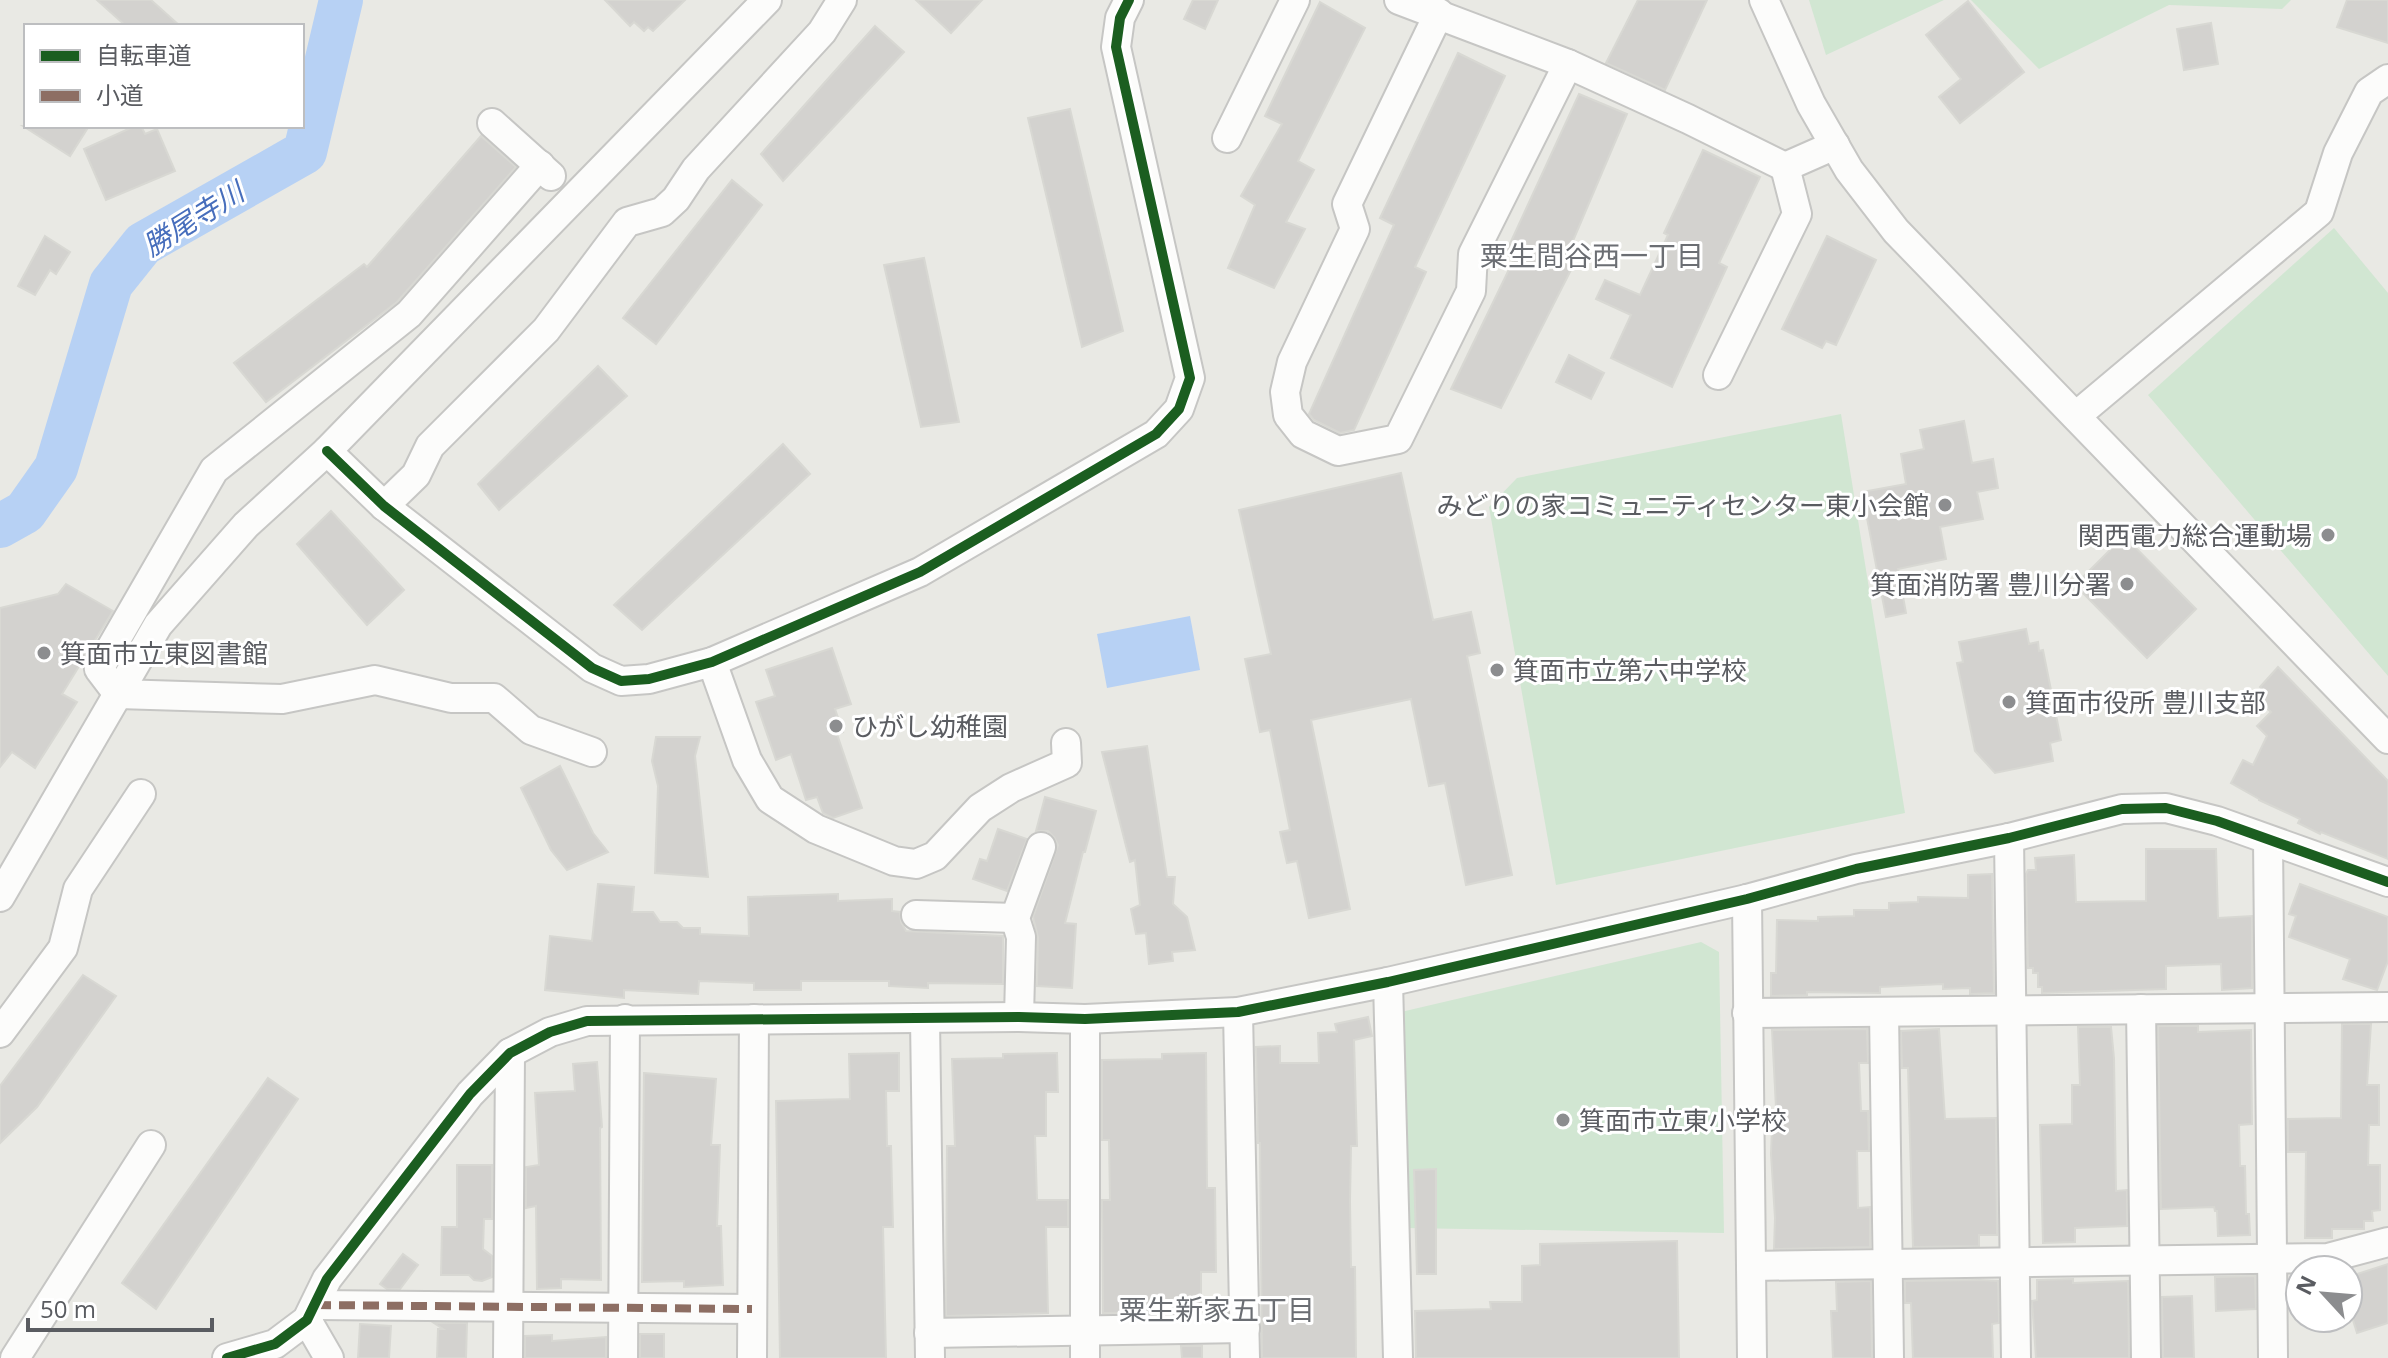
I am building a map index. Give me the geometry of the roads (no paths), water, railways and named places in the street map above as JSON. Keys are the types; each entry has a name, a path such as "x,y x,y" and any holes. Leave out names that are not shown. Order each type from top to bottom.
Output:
{"street":[{"path":"0,897 158,625 246,525 327,451 767,0"},
{"path":"384,506 416,475 430,446 546,330 627,222 662,212 676,199 696,169 822,32 842,0"},
{"path":"327,451 384,506 592,668 621,681 649,679 712,662 920,572 1156,434 1179,409 1190,378 1116,47 1120,18 1129,0"},
{"path":"1227,138 1295,0"},
{"path":"1399,0 1568,64 1785,167 1797,214 1718,375"},
{"path":"1764,0 1811,104 1849,170 1896,231 2388,739"},
{"path":"1439,13 1347,204 1355,229 1292,362 1285,392 1288,415 1303,434 1338,451 1398,439 1471,291 1473,254 1568,64"},
{"path":"2076,416 2319,212 2338,153 2369,92 2388,79"},
{"path":"118,694 99,669 214,470 409,314 546,171 492,123"},
{"path":"1785,167 1835,145"},
{"path":"712,662 747,760 770,799 816,829 894,861 916,864 935,856 980,808 1011,788 1067,763 1066,743"},
{"path":"118,694 282,699 375,680 451,698 494,698 531,730 592,752"},
{"path":"0,1033 63,948 78,889 141,794"},
{"path":"227,1358 275,1344 311,1312 336,1266 470,1094 510,1053 550,1032 587,1021 1085,1019 1238,1012 1388,982 1747,899 1856,869 2009,838 2122,809 2166,808 2217,821 2388,882"},
{"path":"2009,838 2016,1358"},
{"path":"2268,840 2273,1358"},
{"path":"1019,1017 1021,937 1015,918 1041,847"},
{"path":"1747,899 1752,1358"},
{"path":"916,915 1015,918"},
{"path":"1388,982 1398,1358"},
{"path":"1747,1013 2388,1007"},
{"path":"2141,1009 2146,1358"},
{"path":"1238,1012 1245,1358"},
{"path":"1884,1012 1889,1358"},
{"path":"623,1358 625,1019"},
{"path":"752,1358 754,1019"},
{"path":"1084,1344 1085,1019"},
{"path":"925,1020 930,1346 1084,1344 1245,1328"},
{"path":"508,1358 510,1053"},
{"path":"15,1358 151,1145"},
{"path":"1751,1266 2328,1258 2388,1242"},
{"path":"311,1312 507,1306 752,1309"},
{"path":"311,1312 329,1358"}],"water":[{"path":"1190,616 1200,670 1107,688 1097,634"}],"waterway":[{"name":"勝尾寺川","path":"0,526 25,512 56,468 111,284 143,244 305,152 341,0"}],"place":[{"name":"みどりの家コミュニティセンター東小会館","path":"1945,505"},
{"name":"関西電力総合運動場","path":"2328,535"},
{"name":"箕面消防署 豊川分署","path":"2127,584"},
{"name":"箕面市立東図書館","path":"44,653"},
{"name":"箕面市立第六中学校","path":"1497,670"},
{"name":"箕面市役所 豊川支部","path":"2009,702"},
{"name":"ひがし幼稚園","path":"836,726"},
{"name":"箕面市立東小学校","path":"1563,1120"}],"district":[{"name":"粟生間谷西一丁目","path":"1592,255"},
{"name":"粟生新家五丁目","path":"1217,1309"}]}
